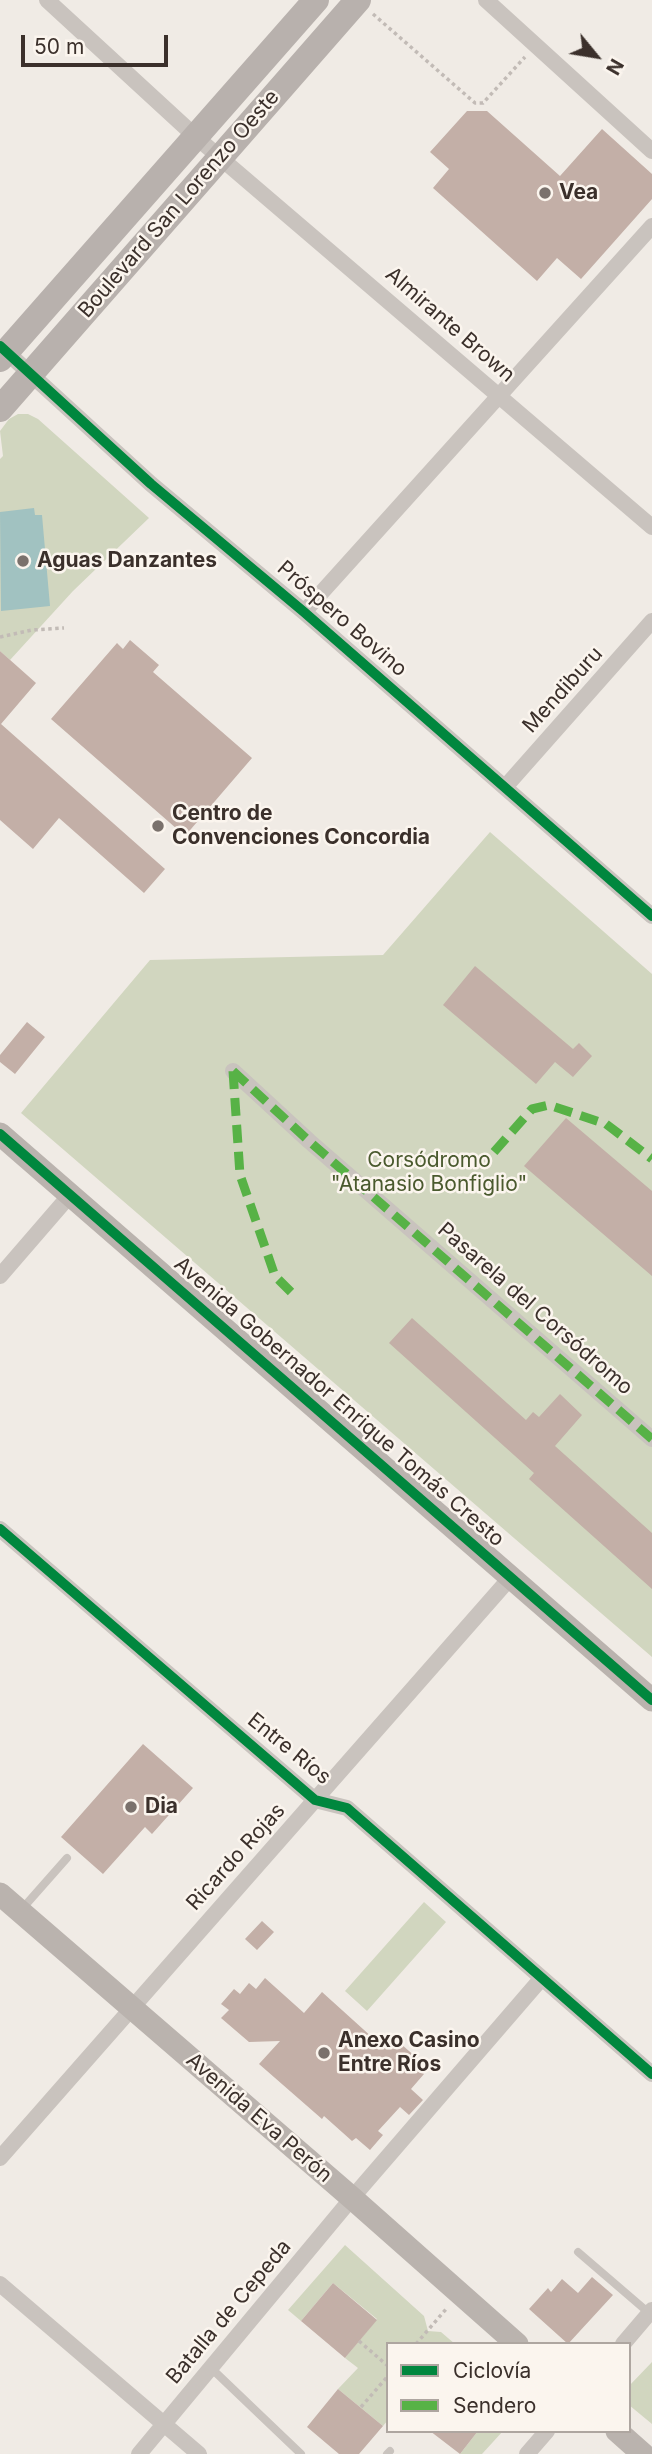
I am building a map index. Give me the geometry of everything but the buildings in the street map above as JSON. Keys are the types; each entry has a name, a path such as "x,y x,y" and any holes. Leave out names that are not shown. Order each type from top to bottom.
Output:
{"main road":[{"name":"Boulevard San Lorenzo Oeste","path":"2,352 316,0"},
{"name":"Boulevard San Lorenzo Oeste","path":"0,409 358,0"}],"street":[{"path":"47,0 196,137"},
{"path":"486,0 652,151"},
{"name":"Almirante Brown","path":"196,137 652,527"},
{"path":"304,612 652,226"},
{"name":"Próspero Bovino","path":"2,352 30,373 151,484 506,786 652,916"},
{"name":"Mendiburu","path":"506,786 652,621"},
{"name":"Pasarela del Corsódromo","path":"233,1071 652,1439"},
{"name":"Avenida Gobernador Enrique Tomás Cresto","path":"0,1134 652,1700"},
{"path":"0,1276 70,1195"},
{"name":"Entre Ríos","path":"0,1529 315,1800 347,1808 652,2074"},
{"name":"Ricardo Rojas","path":"0,2158 512,1577"},
{"name":"Avenida Eva Perón","path":"0,1894 515,2342"},
{"name":"Batalla de Cepeda","path":"139,2454 352,2198 541,1979"},
{"path":"0,2284 199,2454"},
{"path":"625,2342 651,2311"},
{"path":"527,2454 545,2433"},
{"path":"619,2433 643,2454"}],"lane":[{"path":"20,1911 67,1858"},
{"path":"578,2252 651,2311"},
{"path":"211,2368 301,2454"}],"path":[{"path":"358,0 475,103 483,103 536,45"},
{"path":"0,637 32,630 64,628"},
{"path":"418,2342 459,2294"},
{"path":"359,2341 386,2364"},
{"path":"361,2407 386,2378"}],"green space":[{"path":"18,414 28,414 38,419 149,518 73,591 10,660 0,651 0,459 3,456 0,431 9,419"},
{"name":"Corsódromo \"Atanasio Bonfiglio\"","path":"490,832 652,974 652,1657 21,1113 150,960 383,955"},
{"path":"424,1902 446,1922 367,2011 345,1991"},
{"path":"345,2245 424,2316 428,2331 441,2332 453,2342 386,2342 386,2422 383,2426 338,2389 358,2368 345,2358 377,2319 333,2283 301,2321 288,2310"},
{"path":"652,2362 652,2424 631,2407 631,2384"},
{"path":"476,2433 501,2433 482,2454 460,2454"}],"water":[{"name":"Aguas Danzantes","path":"34,508 35,515 42,515 50,606 1,611 0,512"}],"marked path":[{"path":"233,1071 309,1141 652,1439"},
{"path":"233,1071 240,1175 275,1276 291,1292"},
{"path":"494,1152 532,1109 549,1105 606,1124 652,1159"}],"cycle path":[{"path":"0,346 151,484 304,612 652,916"},
{"path":"0,1134 652,1700"},
{"path":"0,1529 315,1800 347,1808 652,2074"}],"place":[{"name":"Vea","path":"545,193"},
{"name":"Aguas Danzantes","path":"23,561"},
{"name":"Centro de Convenciones Concordia","path":"158,826"},
{"name":"Dia","path":"131,1807"},
{"name":"Anexo Casino Entre Ríos","path":"324,2053"}]}
